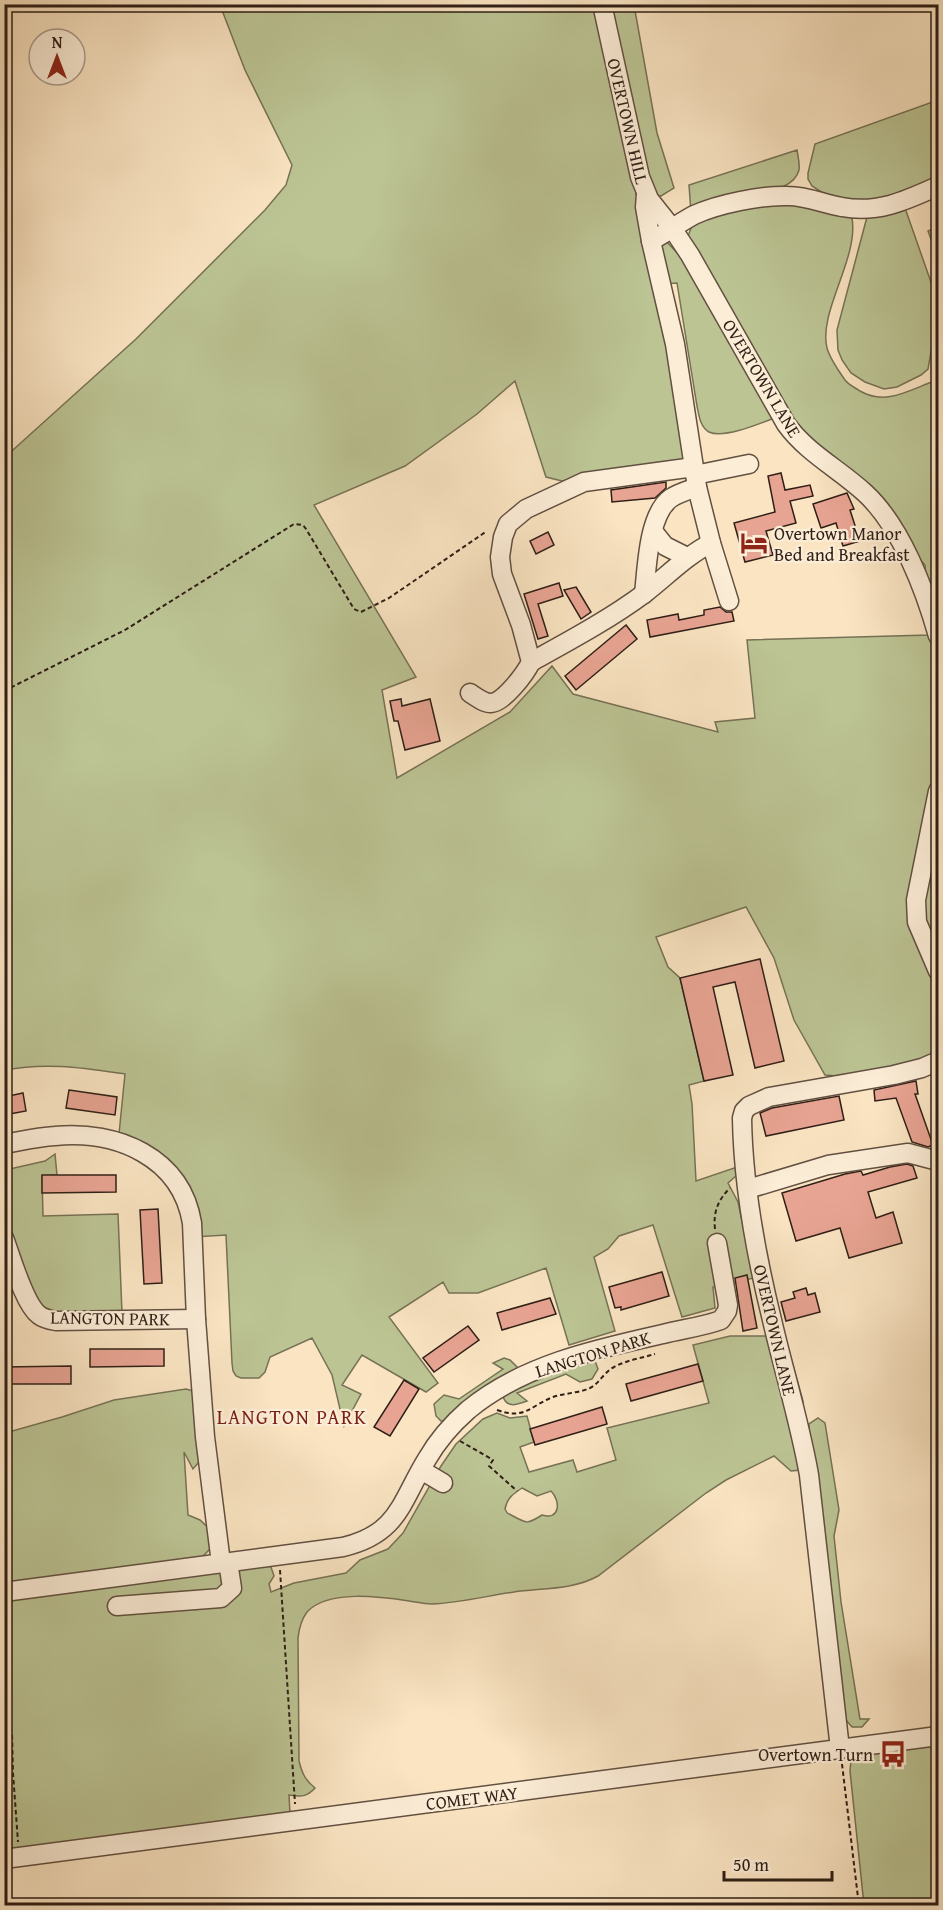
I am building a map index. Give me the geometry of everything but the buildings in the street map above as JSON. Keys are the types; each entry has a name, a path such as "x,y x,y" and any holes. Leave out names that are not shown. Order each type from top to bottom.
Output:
{"street":[{"name":"OVERTOWN HILL","path":"602,4 640,177 646,194 672,228"},
{"path":"651,242 697,214 763,197 800,197 841,207 871,209 895,204 939,186"},
{"path":"646,194 645,207 651,242 675,344 696,476 711,543 729,601"},
{"name":"OVERTOWN LANE","path":"672,228 690,255 786,424 808,449 859,488 883,514 919,579 939,636"},
{"path":"531,662 502,574 500,557 502,537 518,515 584,482 696,476 749,464"},
{"path":"644,594 648,556 658,515 665,504 696,476"},
{"path":"653,531 665,546 687,556"},
{"path":"470,693 488,703 498,702 518,682 531,662 606,619 644,594 687,556 711,543"},
{"path":"939,791 916,912 922,935 939,971"},
{"name":"OVERTOWN LANE","path":"840,1749 807,1462 762,1278 747,1184 742,1118 744,1111 756,1102 770,1097 912,1071 939,1062"},
{"name":"LANGTON PARK","path":"4,1144 55,1136 97,1137 129,1146 150,1156 164,1167 177,1184 189,1208 192,1223 196,1319 205,1437 224,1562"},
{"path":"747,1184 828,1164 908,1153 939,1161"},
{"name":"LANGTON PARK","path":"4,1238 27,1300 37,1314 44,1319 57,1321 196,1319"},
{"name":"LANGTON PARK","path":"4,1592 343,1547 370,1538 389,1525 397,1514 439,1440 486,1397 506,1384 550,1365 580,1356 721,1320 728,1305 717,1243"},
{"path":"421,1470 443,1483"},
{"path":"117,1606 221,1598 232,1588 224,1562"},
{"name":"COMET WAY","path":"12,1858 939,1736"}],"path":[{"path":"4,691 125,630 294,524 303,525 354,609 361,612 389,598 483,533 496,528 507,528"},
{"path":"717,1243 714,1225 717,1206 722,1196 730,1188 747,1184"},
{"name":"LANGTON PARK","path":"492,1408 509,1414 522,1413 552,1398 590,1388 614,1367 659,1353"},
{"path":"455,1438 493,1460 489,1466 517,1491"},
{"path":"279,1555 296,1821"},
{"path":"12,1735 12,1858"},
{"path":"840,1749 859,1905"}],"green space":[{"path":"220,5 634,5 657,133 674,188 661,196 655,196 632,170 639,209 652,226 680,256 692,226 689,185 797,150 799,170 791,182 785,186 748,195 815,204 852,218 853,234 850,250 828,318 826,334 827,348 834,364 850,385 878,397 895,396 929,383 935,382 938,386 938,952 914,929 938,987 938,1055 935,1059 837,1076 825,1075 794,1020 774,958 746,907 656,937 668,967 680,978 704,1081 689,1085 696,1181 737,1167 736,1176 728,1183 738,1202 754,1278 713,1287 715,1308 682,1317 653,1225 619,1236 608,1249 594,1257 615,1331 569,1345 546,1268 478,1293 449,1293 443,1282 389,1317 438,1383 426,1392 362,1355 342,1385 361,1394 344,1426 332,1375 312,1338 270,1357 265,1372 259,1378 236,1376 232,1363 226,1235 193,1237 185,1189 119,1134 125,1074 50,1066 5,1070 4,458 136,339 265,210 286,185 292,165 245,70","holes":["677,283 700,421 704,427 709,432 717,434 737,431 788,413 820,452 925,565 930,635 747,640 755,718 715,722 718,732 573,694 552,666 510,712 397,778 382,690 416,677 314,505 405,466 477,414 515,381 546,477 562,481 688,460 663,284"]},
{"path":"938,100 938,182 919,191 858,204 823,193 812,186 808,173 815,144"},
{"path":"905,208 932,285 938,290 938,336 932,346 928,369 897,387 884,389 865,382 851,373 838,350 837,330 867,217"},
{"path":"938,227 938,258 928,231"},
{"path":"55,1154 57,1175 42,1176 43,1216 118,1214 122,1313 44,1313 38,1307 5,1218 5,1170 45,1161"},
{"path":"730,1336 769,1336 786,1340 803,1401 801,1470 791,1471 774,1456 726,1480 598,1576 578,1584 442,1603 426,1604 356,1596 341,1597 316,1605 303,1618 298,1638 299,1761 304,1776 315,1788 304,1796 289,1795 290,1814 5,1851 4,1598 254,1562 271,1567 274,1576 269,1584 271,1592 294,1583 346,1573 360,1560 388,1549 403,1533 456,1444 483,1419 497,1413 510,1418 527,1416 534,1442 520,1447 529,1472 573,1460 577,1472 616,1460 607,1428 709,1403 693,1345","holes":["522,1488 537,1496 551,1491 557,1505 555,1513 548,1516 542,1515 528,1522 508,1513 505,1509 511,1497"]},
{"path":"504,1358 517,1367 515,1371 446,1421 441,1421 436,1416 434,1404 444,1395 459,1399 503,1369 493,1363"},
{"path":"595,1361 598,1369 592,1379 580,1382 566,1374 517,1393 527,1401 519,1404 509,1404 502,1394 561,1369"},
{"path":"186,1389 200,1393 205,1455 193,1469 184,1452 188,1515 200,1520 215,1534 215,1544 202,1557 5,1583 5,1433 114,1400"},
{"path":"818,1418 825,1423 839,1510 834,1536 841,1602 860,1719 869,1719 862,1727 852,1727 845,1719 810,1443 809,1424"},
{"path":"938,1744 938,1905 864,1905 850,1771 851,1760 859,1756"}],"place":[{"name":"Overtown Manor Bed and Breakfast","path":"754,543"},
{"name":"Overtown Turn","path":"893,1754"}],"district":[{"name":"LANGTON PARK","path":"292,1416"}]}
